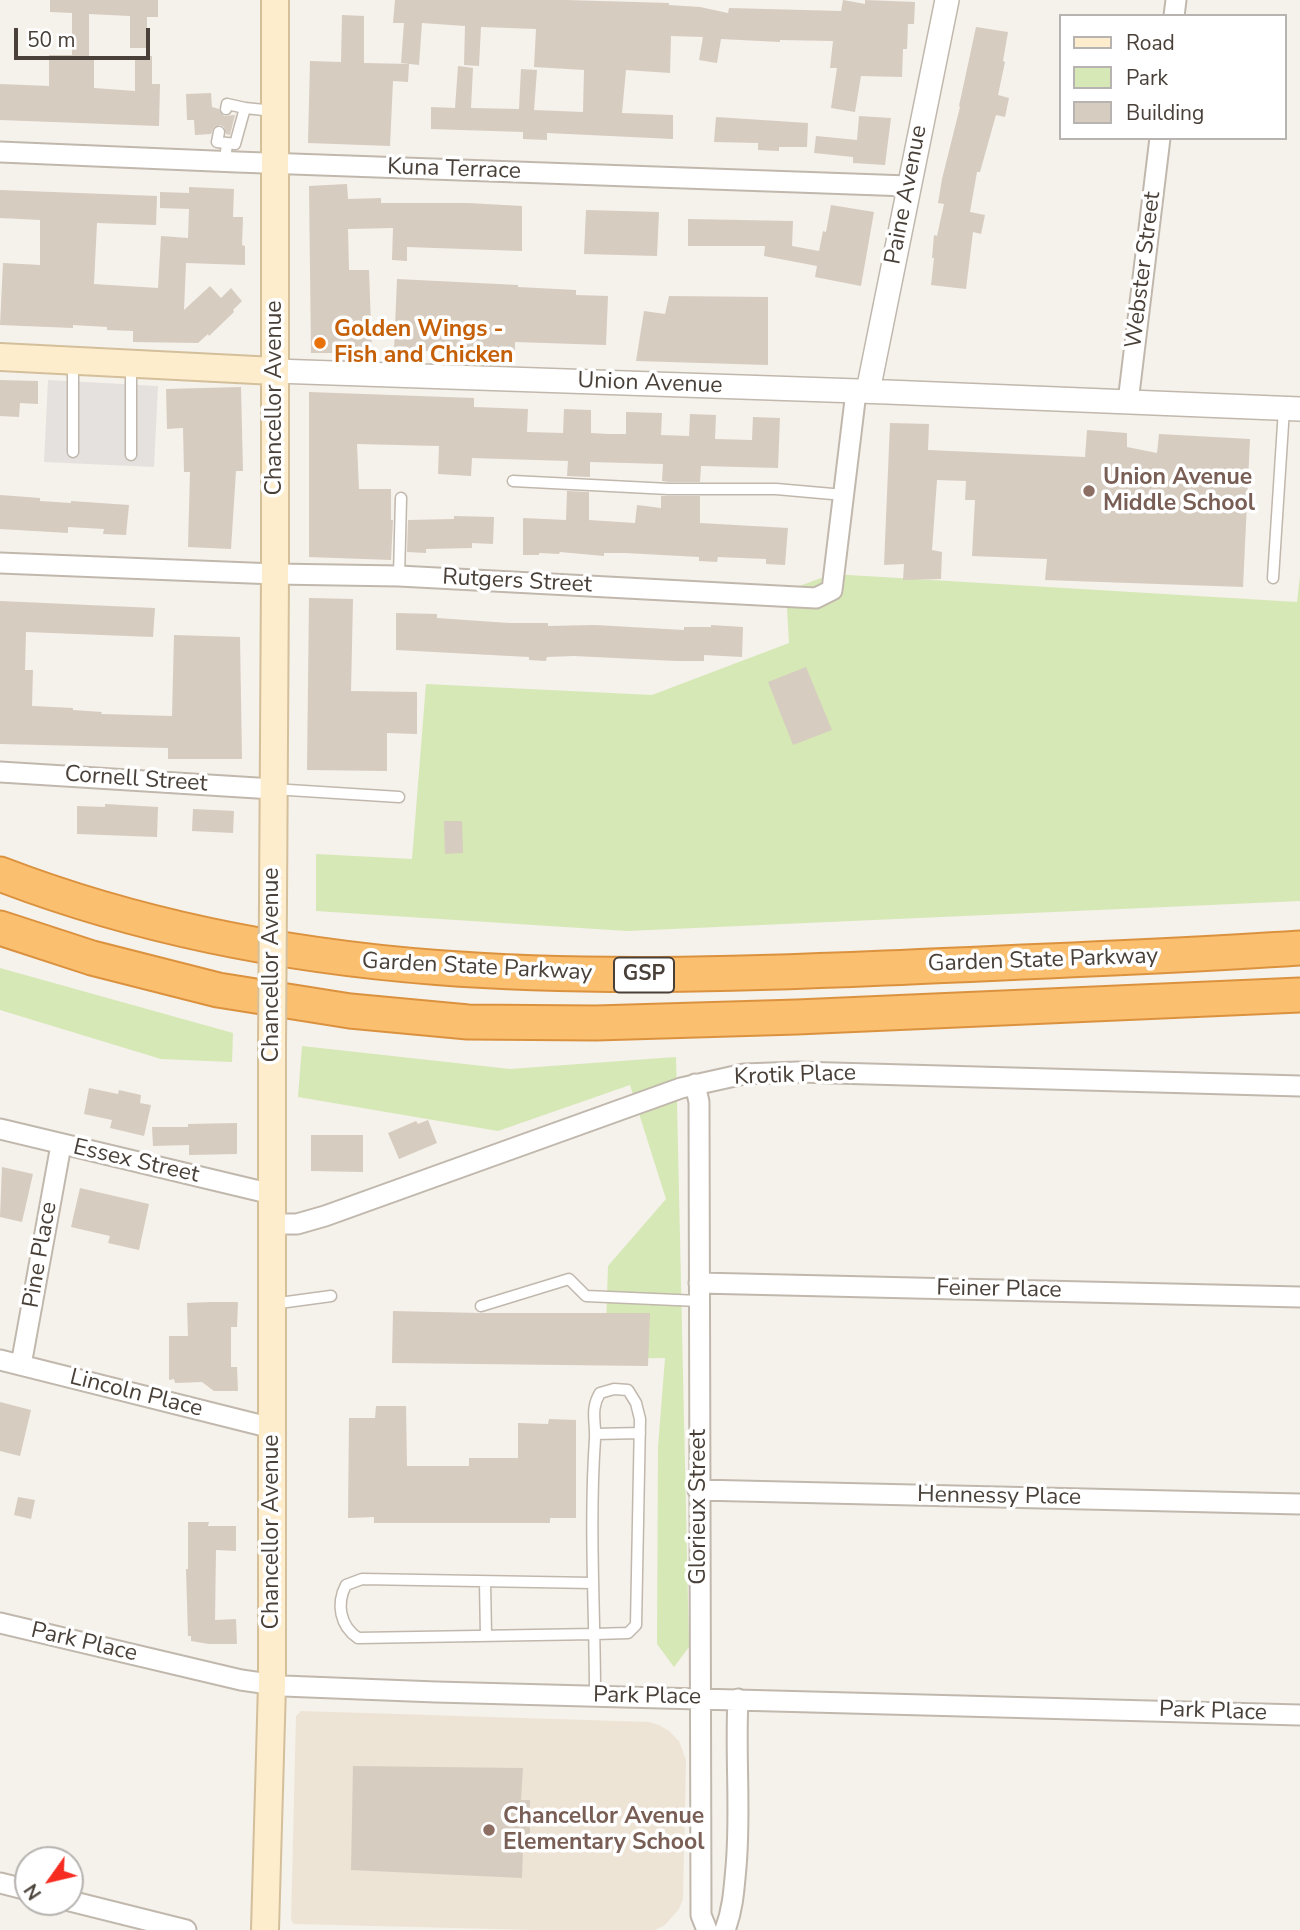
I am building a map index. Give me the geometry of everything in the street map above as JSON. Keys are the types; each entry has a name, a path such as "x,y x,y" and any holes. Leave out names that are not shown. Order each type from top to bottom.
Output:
{"highway":[{"name":"Garden State Parkway","path":"0,874 79,902 142,920 219,937 349,960 473,972 738,974 1300,948"},
{"name":"Garden State Parkway","path":"0,928 92,958 218,990 350,1011 468,1022 526,1024 690,1021 1300,995"}],"main road":[{"name":"Chancellor Avenue","path":"265,1930 272,1685 275,0"},
{"name":"Union Avenue","path":"0,357 275,371"}],"street":[{"name":"Paine Avenue","path":"862,391 947,0"},
{"name":"Webster Street","path":"1128,402 1160,140"},
{"name":"Kuna Terrace","path":"0,152 226,152 275,163 908,186"},
{"name":"Union Avenue","path":"275,371 1292,409"},
{"name":"Rutgers Street","path":"0,564 399,576 816,598 832,590 844,495 862,391"},
{"name":"Cornell Street","path":"0,772 273,789"},
{"name":"Krotik Place","path":"272,1224 297,1224 325,1216 695,1084 744,1074 798,1072 1300,1086"},
{"name":"Glorieux Street","path":"695,1084 699,1102 701,1915 707,1930"},
{"name":"Essex Street","path":"0,1129 272,1195"},
{"name":"Pine Place","path":"21,1365 61,1145"},
{"name":"Feiner Place","path":"699,1292 1300,1297"},
{"name":"Lincoln Place","path":"0,1360 272,1428"},
{"name":"Hennessy Place","path":"698,1490 1300,1504"},
{"name":"Park Place","path":"0,1623 272,1685 436,1692 1300,1715"},
{"path":"724,1930 733,1911 739,1837 738,1699"},
{"path":"84,1904 186,1930"}],"lane":[{"path":"226,109 227,104 275,111"},
{"path":"219,132 217,142 226,152 234,144 245,108"},
{"path":"73,360 73,452"},
{"path":"131,363 131,455"},
{"path":"1273,578 1292,409"},
{"path":"513,481 669,489 776,489 844,495"},
{"path":"399,576 401,498"},
{"path":"273,789 399,797"},
{"path":"481,1306 569,1279 586,1296 699,1292"},
{"path":"272,1304 331,1296"},
{"path":"593,1583 362,1579 346,1585 340,1597 342,1619 347,1630 358,1638 595,1634 628,1633 636,1625 640,1433 636,1403 628,1390 614,1389 600,1393 595,1400 593,1411 595,1434 592,1542 595,1634 595,1696"},
{"path":"595,1434 640,1433"},
{"path":"485,1581 486,1636"}],"shaded area":[{"path":"48,380 158,386 154,467 44,462"},
{"name":"Chancellor Avenue Elementary School","path":"301,1711 649,1722 659,1725 679,1741 686,1760 683,1899 679,1909 665,1925 655,1930 294,1924 291,1920 296,1716"}],"green space":[{"path":"832,574 1297,602 1300,576 1300,901 627,931 316,911 316,854 412,859 426,684 652,695 789,643 786,591"},
{"path":"0,968 233,1033 232,1062 161,1059 0,1010"},
{"path":"302,1046 510,1069 676,1057 689,1647 674,1667 657,1644 658,1447 665,1358 605,1359 608,1266 666,1199 630,1085 498,1131 298,1097"}],"building":[{"path":"50,0 158,0 158,17 147,17 147,48 130,48 130,16 89,14 89,56 94,56 94,88 135,91 135,56 152,56 152,84 160,84 159,126 0,120 0,84 49,86 49,55 72,55 72,13 50,12"},
{"path":"395,0 669,3 728,13 729,8 841,11 843,0 865,4 865,0 915,2 914,24 908,24 907,49 903,49 902,77 861,76 855,112 831,108 837,68 830,68 833,41 721,39 717,63 699,60 703,37 671,36 670,73 626,70 622,113 673,115 673,139 547,133 547,140 523,139 523,132 431,129 431,107 455,108 458,66 473,68 471,108 519,109 521,69 537,70 534,110 583,112 584,70 534,67 536,29 481,27 479,66 464,65 465,26 422,23 419,65 401,63 404,23 393,23"},
{"path":"342,15 364,16 364,63 409,64 408,82 393,81 390,146 308,143 310,61 341,62"},
{"path":"976,27 1008,32 998,95 1009,98 1005,117 996,115 980,172 977,172 970,212 985,215 981,234 973,232 966,289 931,285 932,258 934,235 937,236 944,204 938,203 942,179"},
{"path":"211,93 212,107 219,109 224,116 235,115 230,135 226,134 224,127 220,125 214,127 211,134 195,135 194,120 187,120 186,94"},
{"path":"859,116 891,118 885,165 853,163 853,157 814,153 816,136 857,140"},
{"path":"716,117 808,123 807,147 779,147 779,151 758,150 758,143 714,142"},
{"path":"347,184 348,199 381,198 381,203 522,206 522,251 407,247 407,261 392,260 393,228 348,229 349,270 369,270 372,353 311,353 309,186"},
{"path":"189,187 234,189 233,217 243,217 242,245 245,246 245,265 186,263 184,310 210,286 221,298 231,288 242,301 209,336 208,334 198,343 133,342 133,331 107,330 107,327 0,325 3,263 40,265 40,220 0,218 0,190 157,196 156,225 97,223 94,284 158,288 161,236 188,238 189,209 160,208 160,192 189,193"},
{"path":"831,205 874,212 861,286 815,277 817,266 764,256 765,246 688,246 688,219 793,221 792,246 819,251"},
{"path":"586,210 659,212 657,256 584,254"},
{"path":"397,279 518,285 576,290 576,295 608,296 606,345 515,342 515,354 394,350"},
{"path":"669,296 768,297 768,365 636,361 644,311 665,314"},
{"path":"0,380 38,381 38,404 20,403 19,417 0,416"},
{"path":"241,387 243,471 236,471 231,549 188,547 190,472 184,472 183,428 167,429 166,389"},
{"path":"309,392 474,398 474,407 528,409 527,432 563,433 564,409 591,410 591,433 608,434 626,434 626,412 662,413 661,435 689,436 690,414 716,415 715,439 752,440 753,417 780,418 778,468 701,466 700,482 669,482 662,481 663,464 590,462 590,477 567,476 568,461 472,458 471,476 438,474 439,446 357,444 359,489 391,489 391,560 309,557"},
{"name":"Union Avenue Middle School","path":"890,423 929,424 928,450 1085,457 1087,430 1127,433 1127,447 1157,453 1159,434 1250,439 1243,587 1045,580 1047,559 972,556 975,500 965,500 966,481 937,480 932,550 942,552 941,579 903,580 904,564 884,565"},
{"path":"567,491 589,492 589,520 635,523 637,505 661,508 661,496 700,496 700,523 788,528 785,565 766,564 766,559 718,557 717,562 699,561 699,557 625,553 604,553 604,556 560,552 523,555 523,518 566,520"},
{"path":"0,495 40,498 40,501 129,505 126,535 103,534 104,529 68,527 68,533 0,529"},
{"path":"454,516 494,517 493,544 472,543 472,548 426,549 426,553 407,552 408,520 454,519"},
{"path":"309,598 353,599 351,691 417,692 417,734 387,733 387,771 307,770"},
{"path":"0,601 155,608 153,637 26,632 25,670 33,670 32,706 73,708 102,712 101,714 172,716 174,635 240,637 242,759 168,759 168,748 0,744"},
{"path":"396,613 437,614 437,618 509,623 548,623 548,626 595,625 684,630 684,627 711,625 743,627 742,657 704,655 704,661 676,661 574,656 547,657 546,661 529,660 529,657 396,650"},
{"path":"806,667 832,730 793,745 768,682"},
{"path":"105,804 158,807 157,837 77,834 77,806 105,807"},
{"path":"193,809 234,811 233,833 192,831"},
{"path":"444,821 462,821 463,853 445,854"},
{"path":"89,1088 141,1095 140,1103 151,1105 144,1136 110,1128 112,1120 84,1114"},
{"path":"428,1120 437,1143 399,1159 388,1133 416,1121 418,1124"},
{"path":"237,1123 237,1154 189,1155 189,1145 153,1146 152,1127"},
{"path":"311,1135 363,1135 363,1172 311,1171"},
{"path":"2,1167 33,1174 22,1222 0,1217"},
{"path":"80,1188 149,1204 139,1250 108,1243 110,1236 71,1227"},
{"path":"238,1302 237,1327 231,1327 231,1367 237,1367 238,1391 214,1391 202,1382 175,1383 174,1379 169,1380 169,1336 188,1336 187,1303"},
{"path":"393,1311 650,1313 648,1366 392,1363"},
{"path":"0,1402 31,1410 20,1456 0,1451"},
{"path":"376,1406 406,1406 407,1466 469,1466 469,1458 518,1458 518,1423 548,1424 549,1419 576,1420 576,1518 550,1518 550,1523 374,1523 374,1517 348,1518 349,1418 375,1418"},
{"path":"18,1497 35,1500 31,1519 14,1515"},
{"path":"188,1522 209,1522 208,1526 236,1526 236,1551 216,1550 215,1620 236,1619 237,1644 209,1644 191,1641 191,1636 188,1636"},
{"path":"353,1766 523,1768 521,1800 530,1800 530,1851 523,1850 522,1878 351,1870"}],"place":[{"name":"Golden Wings - Fish and Chicken","path":"320,343"},
{"name":"Union Avenue Middle School","path":"1089,491"},
{"name":"Chancellor Avenue Elementary School","path":"489,1830"}]}
